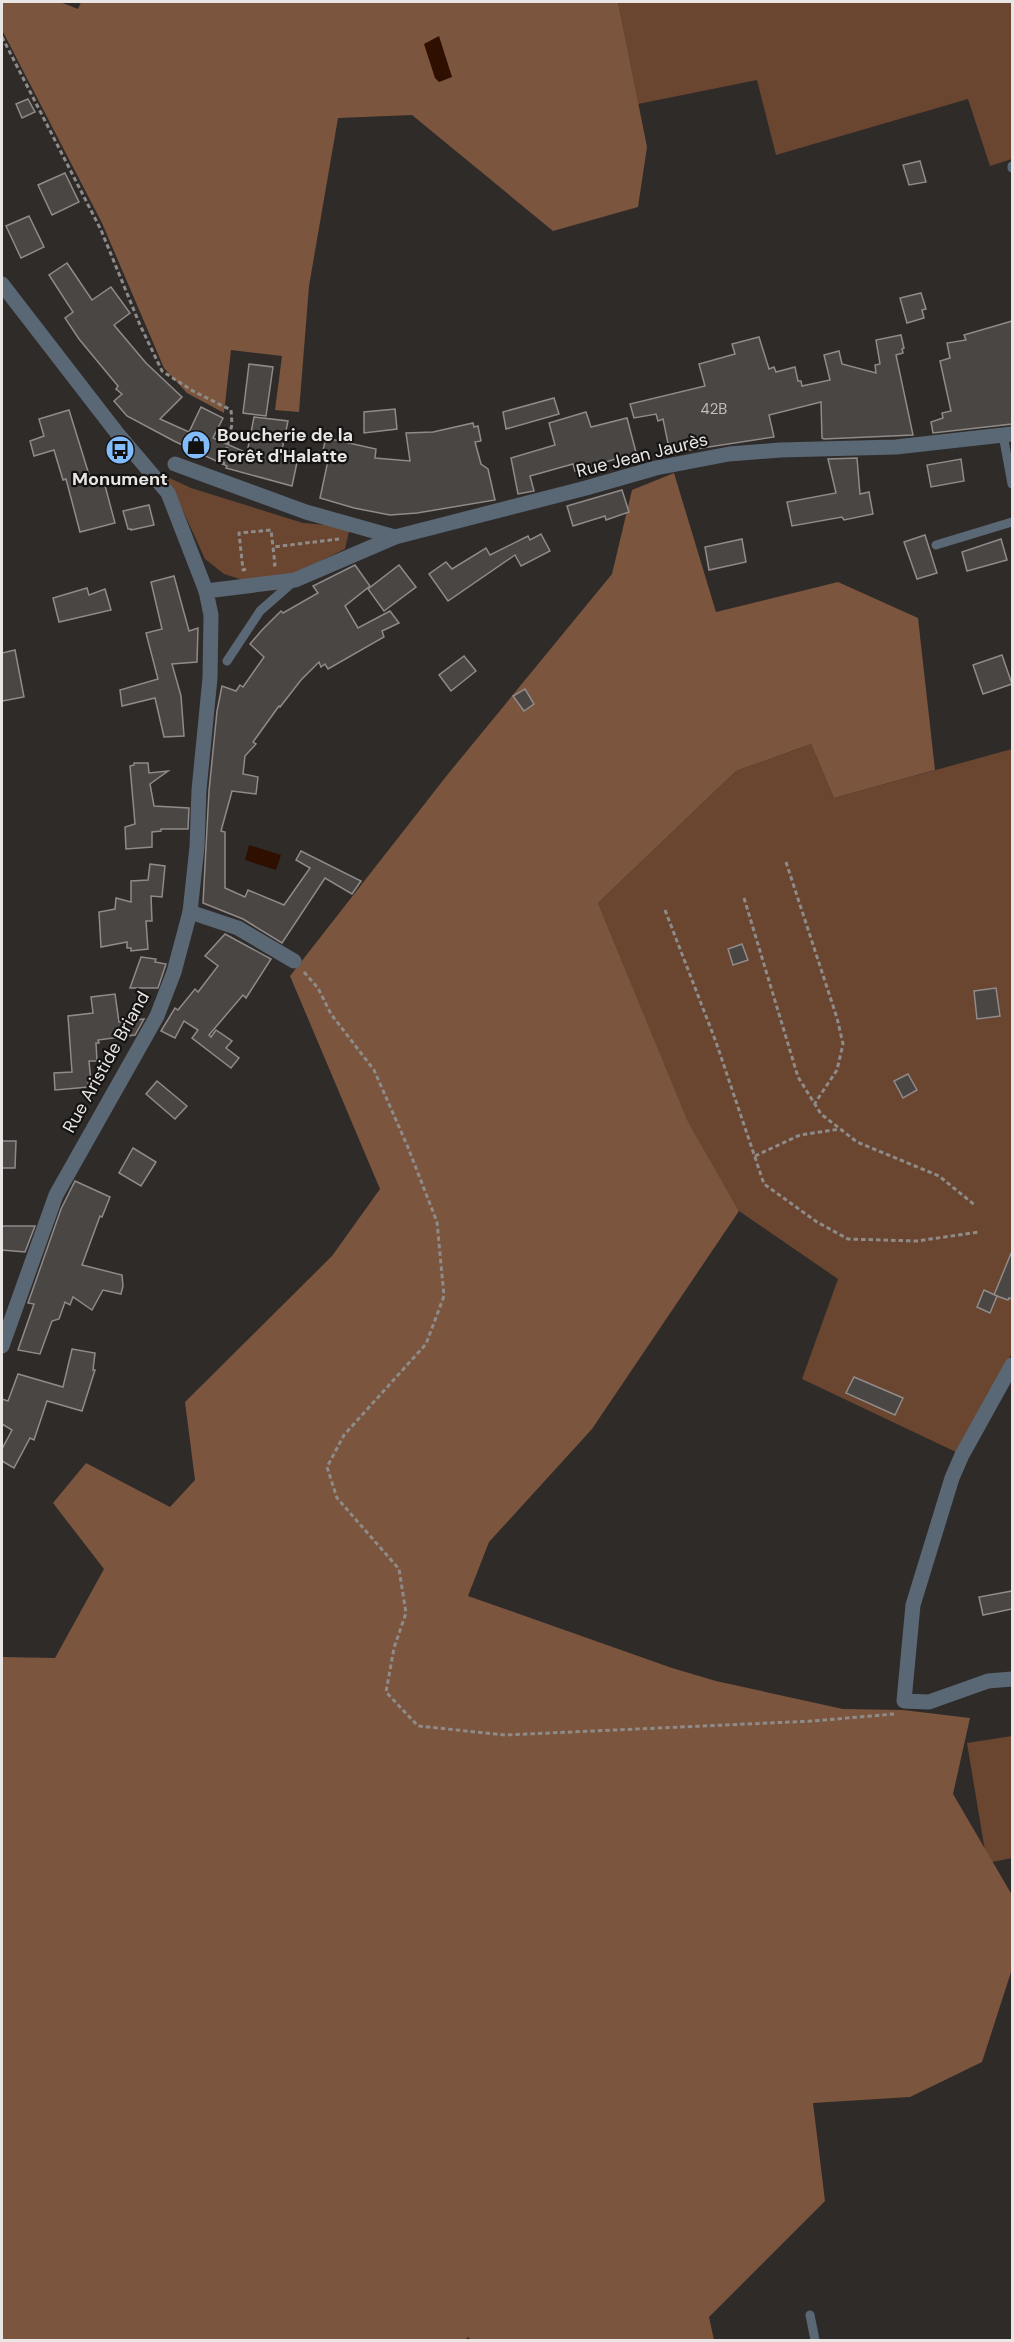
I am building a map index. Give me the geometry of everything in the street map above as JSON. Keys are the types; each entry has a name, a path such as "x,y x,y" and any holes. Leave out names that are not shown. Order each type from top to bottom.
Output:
{"street":[{"name":"Rue Aristide Briand","path":"2,284 168,493 206,591 211,615 210,678 199,790 197,847 190,912 174,972 157,1016 63,1180 2,1346"},
{"name":"Rue Jean Jaurès","path":"206,591 295,580 396,537 656,468 729,454 780,450 896,447 1008,434"},
{"path":"175,464 306,512 396,537"},
{"path":"190,912 238,928 294,961"},
{"path":"1012,1365 962,1455 952,1478 913,1605 904,1701 929,1702 988,1681 1012,1679"}],"lane":[{"path":"1008,434 1012,484"},
{"path":"936,544 1012,522"},
{"path":"227,661 260,611 295,580"},
{"path":"810,2315 815,2340"}],"path":[{"path":"2,37 100,230 162,371 193,392 231,410 230,433 218,481"},
{"path":"253,568 243,570 239,533 272,530 275,565 264,567"},
{"path":"273,547 348,537 361,552"},
{"path":"786,862 837,1018 843,1044 837,1070 815,1103"},
{"path":"744,898 798,1077 821,1114 857,1142 939,1176 976,1206"},
{"path":"665,910 716,1042 764,1184 817,1222 848,1239 917,1241 979,1232"},
{"path":"294,961 318,988 331,1014 374,1070 437,1222 444,1296 426,1344 345,1434 327,1467 337,1498 399,1569 406,1613 394,1648 386,1692 418,1726 505,1735 813,1721 895,1714 904,1701"},
{"path":"755,1156 800,1135 840,1129"}],"shaded area":[{"path":"2,2 60,2 78,9 81,2 618,2 647,147 638,207 553,231 412,115 338,118 309,286 299,412 275,410 282,356 231,350 224,413 187,393 164,368 102,223 2,30"},
{"path":"618,2 1012,2 1012,159 990,166 968,99 776,155 757,80 638,104"},
{"path":"439,36 452,77 439,82 435,78 424,44"},
{"path":"674,473 716,612 838,582 918,618 935,770 834,798 811,744 736,771 598,903 688,1122 739,1211 592,1429 489,1542 468,1596 672,1668 716,1681 843,1709 903,1710 970,1718 953,1794 1012,1895 1012,1969 982,2062 910,2097 813,2103 825,2201 709,2317 714,2340 471,2340 468,2337 465,2340 2,2340 2,1657 55,1658 104,1569 53,1503 86,1463 170,1507 195,1480 185,1402 332,1256 380,1189 290,976 448,774 612,574 632,490"},
{"path":"161,474 191,488 303,523 350,527 345,549 296,573 243,580 224,574 205,559 175,493"},
{"path":"811,744 834,798 1012,749 1012,1353 956,1452 802,1379 838,1279 739,1211 688,1123 598,903 736,771"},
{"path":"249,845 281,855 276,870 245,860"},
{"path":"1012,1736 1012,1858 987,1863 967,1743"}],"building":[{"path":"28,99 35,112 22,118 16,104"},
{"path":"920,161 926,182 909,185 903,165"},
{"path":"65,173 79,202 52,215 38,185"},
{"path":"29,216 44,247 21,258 6,226"},
{"path":"67,263 92,300 111,287 130,313 114,325 146,363 182,397 160,419 189,432 201,407 223,418 213,438 247,453 254,417 288,421 282,450 299,453 292,486 226,468 227,466 127,416 114,401 122,394 116,389 118,386 79,339 65,318 73,312 49,275"},
{"path":"921,293 926,309 922,310 924,318 907,323 900,298"},
{"path":"1012,321 1012,424 933,433 931,422 943,418 942,413 951,411 940,361 950,358 947,343 966,340 964,335"},
{"path":"901,335 903,353 896,355 913,435 824,439 822,438 821,402 769,415 774,437 670,453 663,419 658,421 656,414 634,418 630,404 705,386 699,364 735,354 732,344 759,337 769,369 774,367 776,372 795,367 798,381 801,381 802,386 830,380 824,355 839,351 842,364 876,373 875,365 880,364 876,340"},
{"path":"249,364 273,367 266,416 243,413"},
{"path":"554,398 559,414 506,429 503,412"},
{"path":"395,409 397,429 364,433 364,412"},
{"path":"69,410 91,481 103,478 115,523 80,532 66,479 63,480 54,450 34,456 30,441 44,436 39,419"},
{"path":"586,412 591,427 627,418 638,460 620,464 619,458 575,471 573,464 530,476 534,491 518,494 511,458 555,445 549,423"},
{"path":"473,423 474,427 478,426 481,441 475,442 481,464 488,469 495,500 417,513 390,515 320,498 329,456 322,454 326,438 376,449 375,458 410,461 406,433 433,432"},
{"path":"857,458 860,494 869,492 873,514 792,526 787,502 836,493 828,459"},
{"path":"961,459 964,481 931,487 927,465"},
{"path":"622,490 629,512 606,520 605,516 573,526 567,506"},
{"path":"149,505 154,525 128,529 123,511"},
{"path":"541,534 550,551 521,566 515,555 448,601 429,574 446,562 452,569 486,548 490,555 528,536 530,540"},
{"path":"925,535 937,573 917,579 904,542"},
{"path":"742,539 746,562 709,570 705,547"},
{"path":"1001,539 1007,560 967,571 962,552"},
{"path":"355,565 370,586 345,606 358,628 390,611 399,623 382,631 384,637 328,669 325,664 321,667 319,662 301,680 279,706 253,742 256,744 245,756 243,774 258,777 256,794 232,791 221,831 225,832 225,888 245,897 248,890 284,905 310,868 296,860 301,851 361,881 352,894 325,878 282,943 243,919 203,903 209,791 217,711 222,686 236,691 240,685 243,687 264,657 250,644 262,630 281,611 283,613 318,593 313,586"},
{"path":"399,565 416,587 384,611 368,589"},
{"path":"174,576 189,631 198,628 197,662 172,664 181,696 184,736 164,737 155,698 122,706 120,690 158,679 146,633 162,629 151,582"},
{"path":"87,588 89,595 105,589 111,610 59,622 53,598"},
{"path":"15,650 24,697 2,701 2,653"},
{"path":"1002,655 1012,684 983,694 973,665"},
{"path":"464,656 476,671 451,691 439,675"},
{"path":"525,689 534,704 524,711 513,696"},
{"path":"134,763 148,763 149,773 168,771 150,784 154,806 189,808 188,829 161,829 161,831 152,832 152,847 126,849 125,827 135,824 130,766"},
{"path":"150,864 165,866 162,897 151,896 152,921 146,921 148,949 131,951 131,948 127,948 127,942 101,947 99,912 115,909 116,898 131,902 131,881 148,880"},
{"path":"225,934 271,959 246,998 243,995 209,1035 211,1037 216,1030 232,1041 226,1048 239,1058 231,1068 192,1038 198,1030 184,1021 175,1038 161,1031 175,1008 178,1010 195,989 198,992 218,966 205,956"},
{"path":"742,944 748,960 733,965 728,949"},
{"path":"141,957 156,959 155,962 166,964 158,988 130,988"},
{"path":"996,988 1000,1016 977,1019 974,991"},
{"path":"115,994 119,1022 144,1019 135,1035 98,1040 99,1043 96,1043 97,1061 89,1061 91,1082 88,1083 89,1087 55,1090 54,1073 72,1072 68,1016 93,1013 91,997"},
{"path":"908,1074 917,1090 903,1098 894,1081"},
{"path":"157,1081 187,1106 175,1119 146,1094"},
{"path":"2,1141 16,1141 15,1168 2,1168"},
{"path":"133,1148 156,1162 141,1186 119,1173"},
{"path":"75,1181 110,1197 102,1217 100,1216 82,1265 122,1275 121,1294 103,1290 92,1310 73,1297 70,1305 65,1302 59,1319 52,1321 40,1354 18,1350 34,1304 28,1303 61,1209"},
{"path":"2,1226 35,1226 25,1252 2,1250"},
{"path":"1012,1251 1012,1299 1008,1300 994,1295"},
{"path":"984,1290 997,1296 990,1313 977,1307"},
{"path":"72,1349 95,1353 93,1370 95,1370 82,1411 47,1401 34,1440 30,1438 14,1468 2,1461 2,1449 12,1430 2,1424 2,1399 8,1401 18,1374 63,1387"},
{"path":"854,1377 903,1398 895,1415 846,1393"},
{"path":"1012,1591 1012,1609 983,1615 979,1597"}],"place":[{"name":"Boucherie de la Forêt d'Halatte","path":"196,445"},
{"name":"Monument","path":"120,450"}]}
